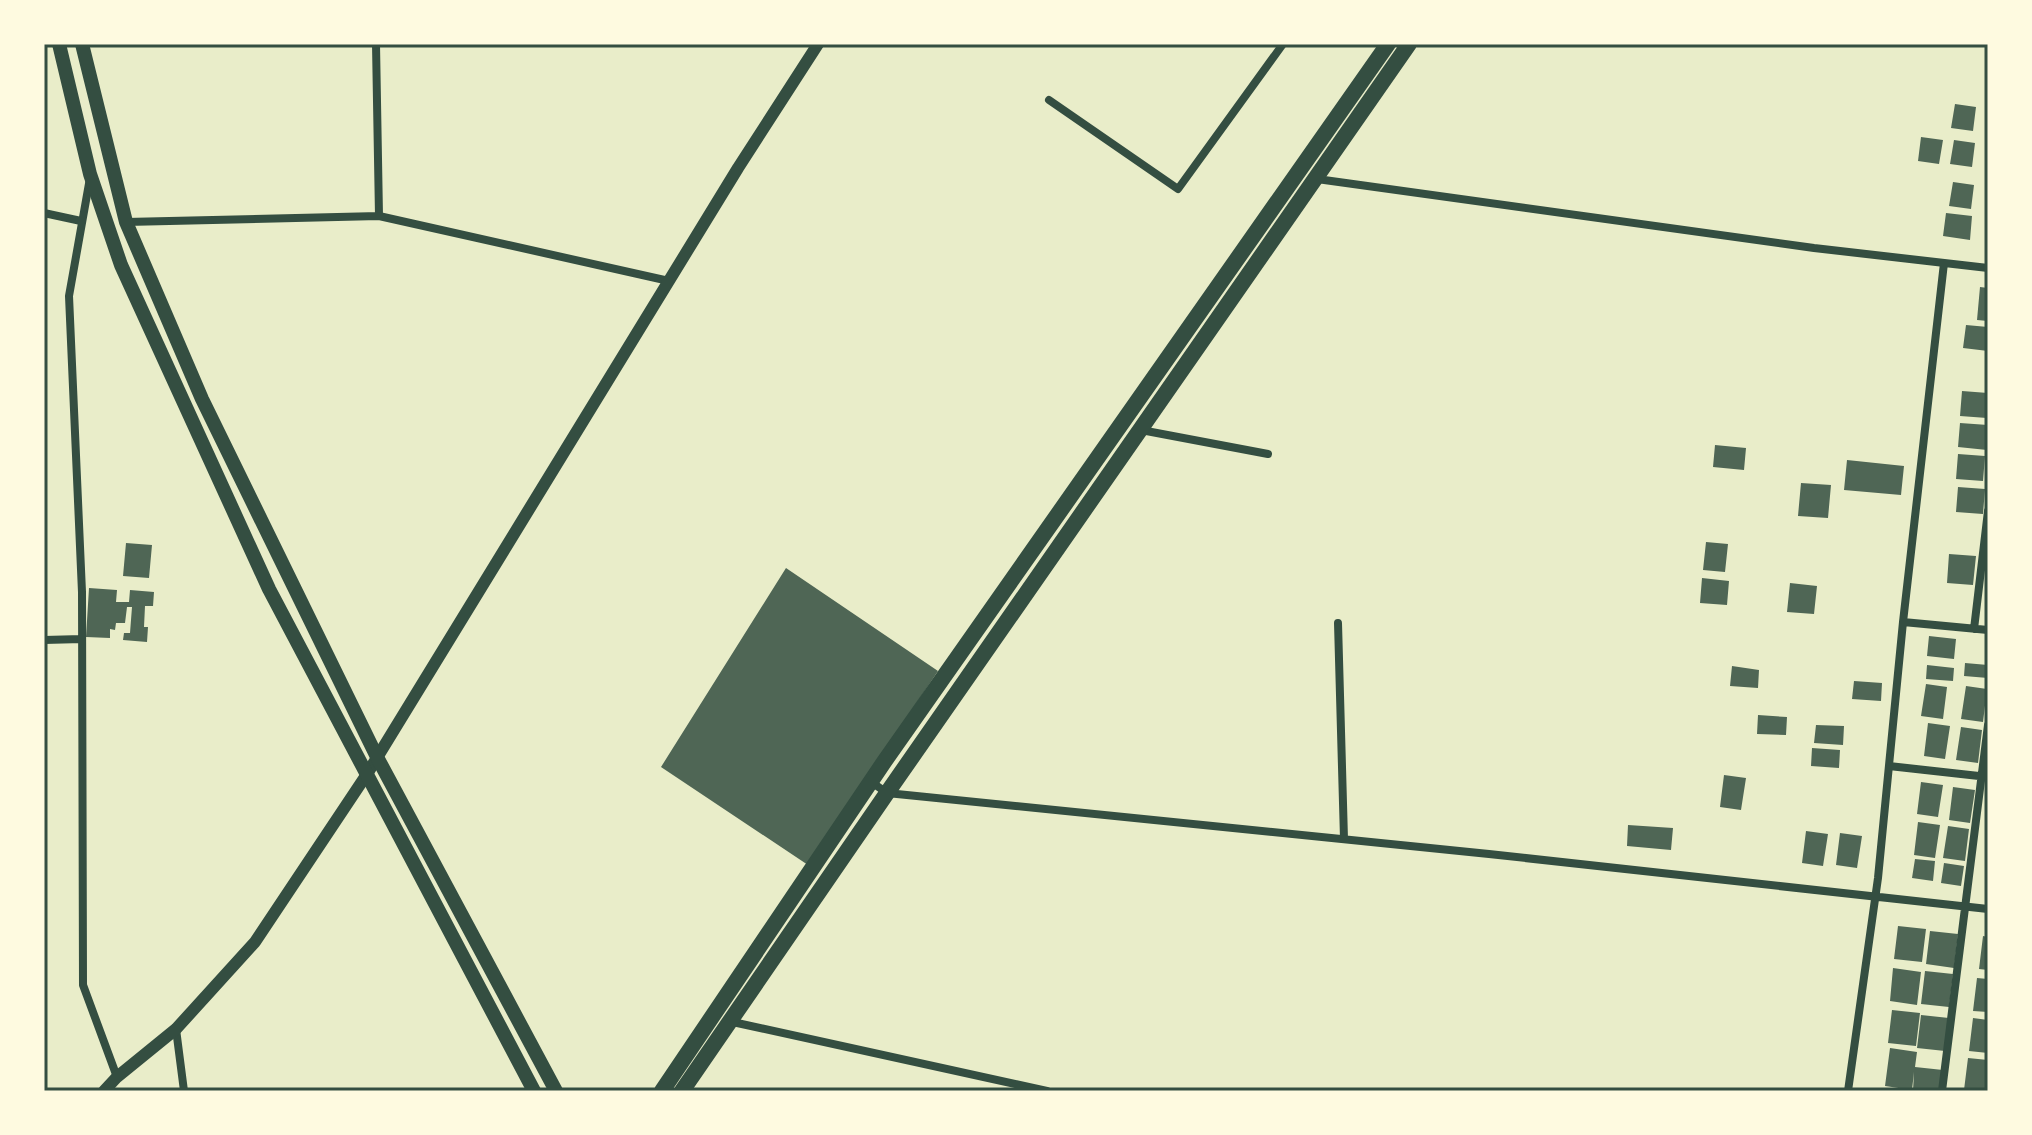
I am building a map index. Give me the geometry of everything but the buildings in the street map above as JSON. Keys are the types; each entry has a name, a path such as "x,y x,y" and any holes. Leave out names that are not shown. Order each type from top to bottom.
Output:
{"main road":[{"path":"59,44 90,174 121,265 263,574 534,1091"},
{"path":"82,44 126,222 202,399 377,757 556,1091"},
{"path":"662,1091 870,781 1388,44"},
{"path":"682,1091 1409,44"}],"street":[{"path":"376,44 379,216"},
{"path":"104,1091 176,1029 255,942 367,774 818,44"},
{"path":"1049,100 1178,189 1283,44"},
{"path":"90,174 69,296 82,639 83,985 117,1077"},
{"path":"1317,179 1814,248 1988,268"},
{"path":"44,213 81,221"},
{"path":"126,222 379,216 669,281"},
{"path":"1856,1091 1848,1090 1875,898 1944,263"},
{"path":"1141,430 1268,454"},
{"path":"1974,629 1988,511"},
{"path":"1903,622 1988,630"},
{"path":"1338,623 1344,839"},
{"path":"44,640 82,639"},
{"path":"1942,1091 1985,776 1988,725"},
{"path":"1889,766 1985,776"},
{"path":"870,781 887,793 1988,909"},
{"path":"710,1017 1002,1086 1047,1091"},
{"path":"176,1029 184,1091"}]}
